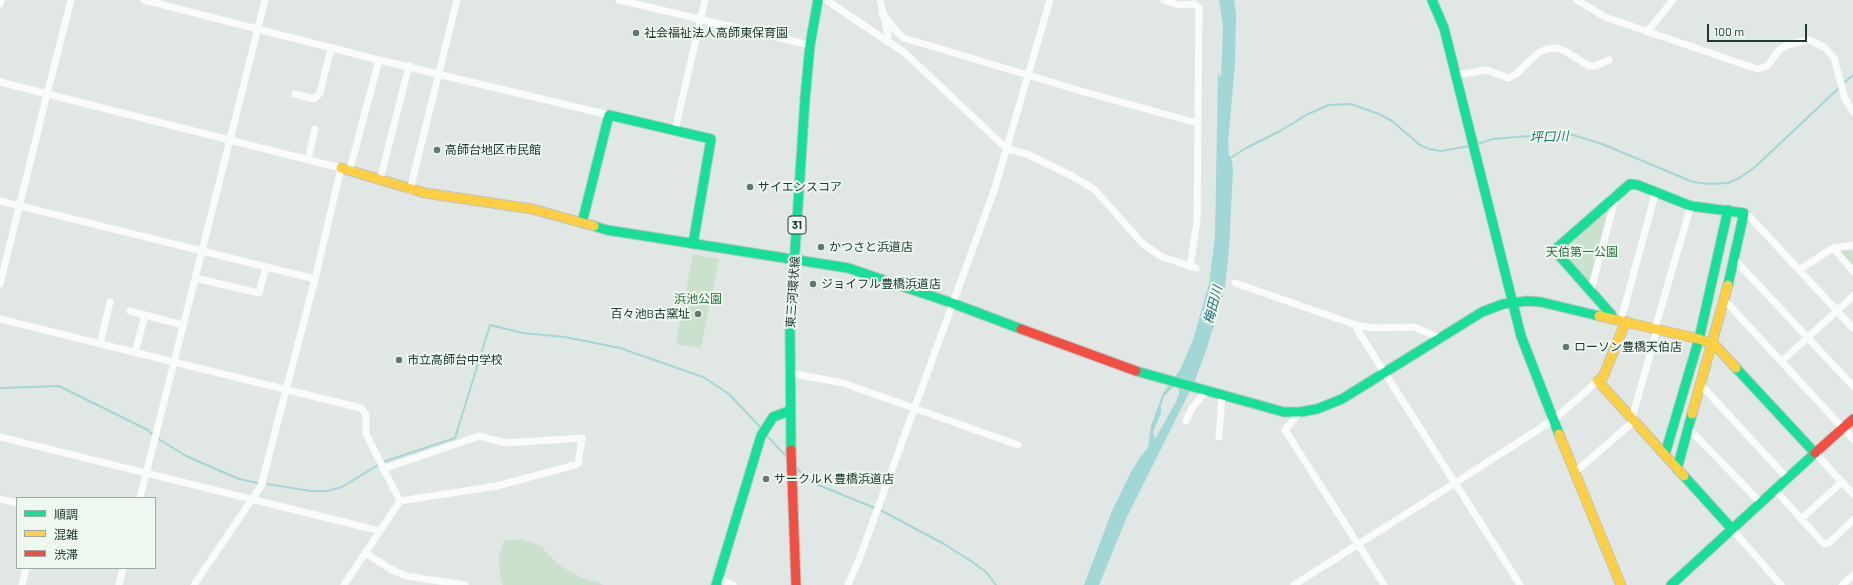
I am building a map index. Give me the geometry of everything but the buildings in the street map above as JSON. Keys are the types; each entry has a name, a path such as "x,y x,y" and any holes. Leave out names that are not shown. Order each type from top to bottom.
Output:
{"street":[{"path":"0,4 1,0"},
{"path":"0,284 71,0"},
{"path":"144,0 379,60 440,73 711,139 693,244"},
{"path":"140,497 265,0"},
{"path":"410,190 457,0"},
{"path":"620,0 699,20 810,45"},
{"path":"676,130 699,20 705,0"},
{"name":"東三河環状線","path":"796,585 789,411 790,327 805,99 810,45 818,0"},
{"path":"826,0 905,53 1007,149 1027,154 1074,177 1095,190 1143,244 1162,257 1193,268 1197,220 1199,8 1194,4 1179,5 1166,0"},
{"path":"880,0 888,35 887,42"},
{"path":"848,585 879,505 1007,149 1050,0"},
{"path":"1432,0 1444,28 1513,302 1533,370 1621,585"},
{"path":"1577,0 1605,17 1757,69 1767,66 1780,49 1787,45 1809,40 1824,47 1834,58 1843,90 1853,112"},
{"path":"1647,32 1673,0"},
{"path":"882,13 897,32 904,38 1197,123"},
{"path":"295,94 314,99 320,93 331,48"},
{"path":"1456,75 1487,70 1508,78 1516,74 1538,53 1547,49 1556,48 1565,51 1589,66 1595,66 1609,60"},
{"path":"194,585 261,486 345,169 379,60"},
{"path":"380,180 409,66"},
{"path":"0,82 308,159 410,190 448,198 532,209 607,230 861,271 952,303 1120,367 1272,410 1300,412 1331,404 1492,307 1513,302 1541,302 1656,328 1699,339 1715,345 1853,494"},
{"path":"582,223 609,115"},
{"path":"308,159 315,128"},
{"path":"1620,320 1611,314 1556,252 1557,248 1613,197 1630,184 1656,191 1691,206 1744,213 1800,270 1853,328"},
{"path":"1294,585 1553,420 1603,377 1656,191"},
{"path":"1591,290 1614,203 1613,197"},
{"path":"0,201 315,279"},
{"path":"1574,472 1633,420 1656,328 1691,206"},
{"path":"1665,454 1699,339 1728,210"},
{"path":"1677,469 1735,260 1744,213"},
{"path":"1800,270 1832,248 1853,246"},
{"path":"1832,248 1853,271"},
{"path":"1735,260 1853,386"},
{"path":"195,278 259,293 266,266"},
{"path":"1236,283 1356,325 1373,328 1414,327 1440,338"},
{"path":"1781,362 1853,296"},
{"path":"1723,301 1728,304 1853,440"},
{"path":"100,344 110,302"},
{"path":"130,311 183,325"},
{"path":"135,353 145,315"},
{"path":"0,319 361,408 366,416 366,434 400,501"},
{"path":"1356,325 1358,331 1520,585"},
{"path":"789,374 842,383 914,407 1018,445"},
{"path":"1598,381 1781,585"},
{"path":"1701,385 1787,478"},
{"path":"1186,421 1192,408 1206,391"},
{"path":"1219,437 1222,396"},
{"path":"733,585 717,582 761,436 773,417 789,411"},
{"path":"1300,412 1285,430 1384,585"},
{"path":"1671,585 1853,419"},
{"path":"1689,429 1761,503"},
{"path":"344,585 400,501 497,486 578,464 582,438 506,442 479,436 383,469"},
{"path":"0,437 380,531"},
{"path":"1801,520 1842,482"},
{"path":"1775,490 1824,544 1829,543 1853,520"},
{"path":"0,499 16,503"},
{"path":"366,553 390,569 406,576 463,585"},
{"path":"22,585 26,569"},
{"path":"119,585 123,569"},
{"path":"1842,585 1853,575"}],"green space":[{"name":"天伯第一公園","path":"1610,205 1589,282 1560,250"},
{"path":"1840,251 1853,251 1853,266"},
{"name":"浜池公園","path":"693,254 719,259 701,348 676,344"},
{"path":"520,539 541,546 557,564 580,577 603,585 503,585 500,577 499,557 504,541"}],"water":[{"name":"梅田川","path":"1219,0 1234,0 1236,15 1235,65 1228,141 1229,155 1232,161 1233,170 1229,249 1225,287 1206,351 1194,383 1126,519 1099,585 1084,585 1112,511 1131,472 1148,448 1151,426 1163,393 1180,370 1193,340 1209,284 1215,237 1218,73 1221,77 1223,27","holes":["1179,381 1179,394 1176,402 1155,439 1153,432 1161,413 1161,406 1164,396"]}],"waterway":[{"name":"坪口川","path":"1844,83 1853,75"},
{"name":"坪口川","path":"1477,144 1493,139 1542,135 1573,135 1602,144 1693,182 1710,184 1728,183 1741,177 1755,167 1841,86"},
{"name":"坪口川","path":"1229,159 1308,114 1329,105 1351,104 1379,114 1392,121 1420,145 1429,149 1441,151 1469,146"},
{"path":"267,484 311,491 327,491 342,487 383,462 455,438 490,325 523,333 565,337 620,348 703,377 729,394 761,428"},
{"path":"0,388 59,386 148,430 154,436"},
{"path":"766,435 786,456"},
{"path":"157,438 186,456 239,479 258,483"},
{"path":"796,467 806,478 816,484 882,511 944,544 986,572 996,585"}],"traffic: fast":[{"path":"791,450 790,327 805,99 810,45 818,0"},
{"path":"1432,0 1444,28 1521,336 1559,434"},
{"path":"582,223 609,115 711,139 693,244"},
{"path":"1613,319 1611,314 1556,252 1557,248 1630,184 1638,185 1691,206 1744,213 1728,285"},
{"path":"1665,454 1699,339 1728,210"},
{"path":"594,226 607,230 848,268 952,303 1021,329"},
{"path":"1136,371 1284,412 1300,412 1317,409 1342,399 1482,312 1503,304 1527,301 1541,302 1599,316"},
{"path":"1671,585 1815,453 1736,368"},
{"path":"716,585 761,436 773,417 789,411"},
{"path":"1677,469 1692,414"},
{"path":"1684,476 1732,529"}],"traffic: slow":[{"path":"341,168 425,193 532,209 594,226"},
{"path":"1692,414 1728,285"},
{"path":"1599,316 1699,339 1715,345 1736,368"},
{"path":"1626,321 1603,377 1598,381 1684,476"},
{"path":"1559,434 1621,585"}],"traffic: jam":[{"path":"1021,329 1136,371"},
{"path":"1815,453 1853,419"},
{"path":"791,450 796,585"}],"place":[{"name":"社会福祉法人高師東保育園","path":"636,33"},
{"name":"高師台地区市民館","path":"437,150"},
{"name":"サイエンスコア","path":"750,187"},
{"name":"かつさと浜道店","path":"821,247"},
{"name":"ジョイフル豊橋浜道店","path":"813,284"},
{"name":"百々池B古窯址","path":"698,314"},
{"name":"ローソン豊橋天伯店","path":"1566,347"},
{"name":"市立高師台中学校","path":"399,360"},
{"name":"サークルＫ豊橋浜道店","path":"766,479"}]}
